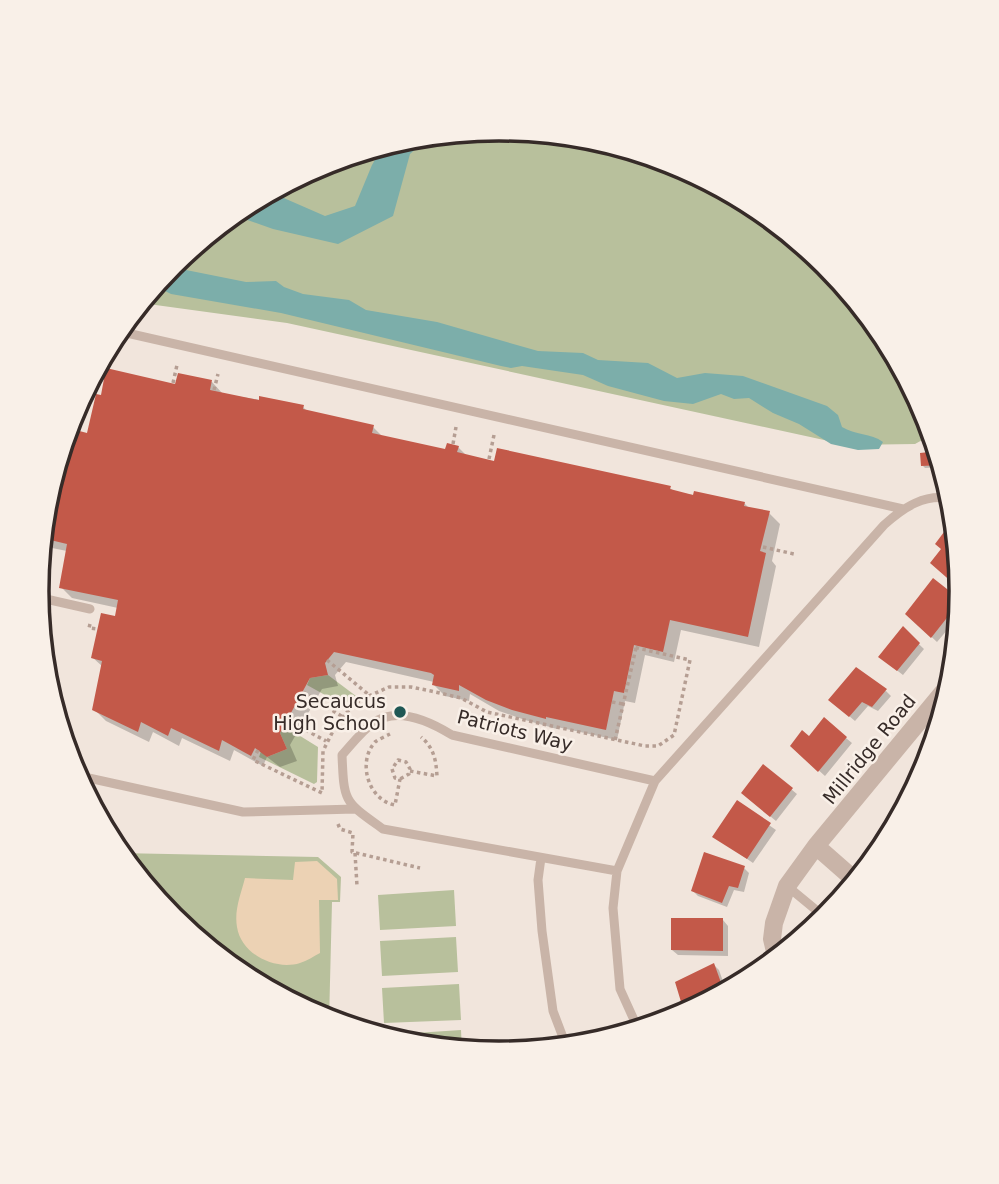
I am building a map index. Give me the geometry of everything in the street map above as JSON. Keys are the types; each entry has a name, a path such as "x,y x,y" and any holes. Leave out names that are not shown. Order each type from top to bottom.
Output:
{"street":[{"name":"Millridge Road","path":"774,949 772,939 774,923 787,886 816,846 937,700"},
{"path":"816,846 849,875"}],"lane":[{"path":"131,334 903,509"},
{"path":"635,1022 620,989 613,908 617,871 655,781 884,525 903,509 931,498 940,498"},
{"path":"49,600 90,609"},
{"name":"Patriots Way","path":"355,809 343,793 342,755 376,721 401,715 434,724 452,735 655,781"},
{"path":"89,778 243,812 355,809 383,829 617,871"},
{"path":"541,858 538,880 542,931 553,1012 563,1038"},
{"path":"787,886 818,911"}],"path":[{"path":"173,383 177,365"},
{"path":"214,390 218,373"},
{"path":"453,444 456,427"},
{"path":"489,459 494,435"},
{"path":"762,547 794,554"},
{"path":"322,793 322,761 326,741 342,717 360,700 389,687 411,687 461,698 487,712 645,747 657,746 671,739 690,660 634,648 615,740"},
{"path":"327,660 369,695"},
{"path":"442,694 444,688"},
{"path":"303,692 342,717"},
{"path":"611,702 623,704"},
{"path":"287,720 326,741"},
{"path":"397,733 389,734 376,742 367,757 366,771 375,793 390,804 395,805 400,779"},
{"path":"410,771 437,776 436,763 429,744 420,736 412,734"},
{"path":"258,750 253,760 326,793 340,830 353,833 352,852 355,853 357,886"},
{"path":"398,760 406,762 410,771 406,777 400,779 395,778 392,769 398,760"},
{"path":"355,853 420,868"}],"green space":[{"path":"470,142 529,142 587,150 644,165 699,188 750,217 797,253 838,295 874,342 904,393 923,439 915,444 847,445 287,323 153,305 202,253 249,217 300,188 355,165 412,150"},
{"path":"328,675 356,696 343,705 307,685 310,678"},
{"path":"284,726 318,747 317,782 314,784 259,757 261,751 267,757 287,749 280,733"},
{"path":"133,853 318,857 341,877 340,902 332,902 329,1009 300,996 249,967 202,931 161,889"},
{"path":"454,890 456,926 380,930 378,895"},
{"path":"456,937 458,972 382,976 380,941"},
{"path":"459,984 461,1020 384,1023 382,988"},
{"path":"461,1030 462,1041 441,1039 409,1033"}],"sand":[{"path":"317,861 337,879 338,900 319,900 320,953 290,965 280,965 261,958 245,945 237,927 237,908 245,878 293,880 295,862"}],"water":[{"path":"415,149 410,154 393,216 338,244 273,229 246,219 282,197 325,216 355,206 375,159"},
{"path":"184,270 246,282 276,281 303,294 349,300 366,310 437,322 538,351 583,353 598,360 648,363 677,378 705,373 743,376 827,406 838,415 842,427 883,442 879,449 858,450 831,444 749,398 734,399 721,394 693,404 664,401 608,386 583,375 522,366 511,368 281,313 165,291"}],"building":[{"path":"108,369 175,384 178,373 212,380 210,390 259,400 259,396 304,405 303,409 374,425 372,433 445,449 447,443 459,446 457,452 494,461 497,448 671,486 670,489 693,495 694,491 745,502 744,506 770,511 760,551 766,553 748,637 670,620 663,652 634,645 624,693 614,691 606,730 512,710 459,685 459,691 432,685 434,675 431,673 334,652 325,663 328,675 310,678 280,733 287,749 267,757 255,748 251,756 222,740 219,751 171,728 168,736 141,722 138,732 92,710 102,661 91,658 101,613 115,616 118,600 59,588 67,544 52,540 64,475 73,447 79,431 87,433 96,394 101,395"},
{"path":"928,452 932,465 921,466 920,453"},
{"path":"945,530 950,580 930,563 941,549 935,544"},
{"path":"933,578 950,591 949,615 931,638 905,614"},
{"path":"903,626 920,643 897,671 878,657"},
{"path":"856,667 887,689 872,707 862,702 849,717 828,700"},
{"path":"824,717 847,737 818,772 790,746 802,730 809,736"},
{"path":"763,764 793,788 770,817 741,793"},
{"path":"737,800 771,823 747,859 712,837"},
{"path":"704,852 745,866 738,888 729,886 722,903 691,891"},
{"path":"671,918 723,918 723,951 671,950"},
{"path":"714,963 721,984 682,1004 675,982"}],"place":[{"name":"Secaucus High School","path":"400,712"}]}
